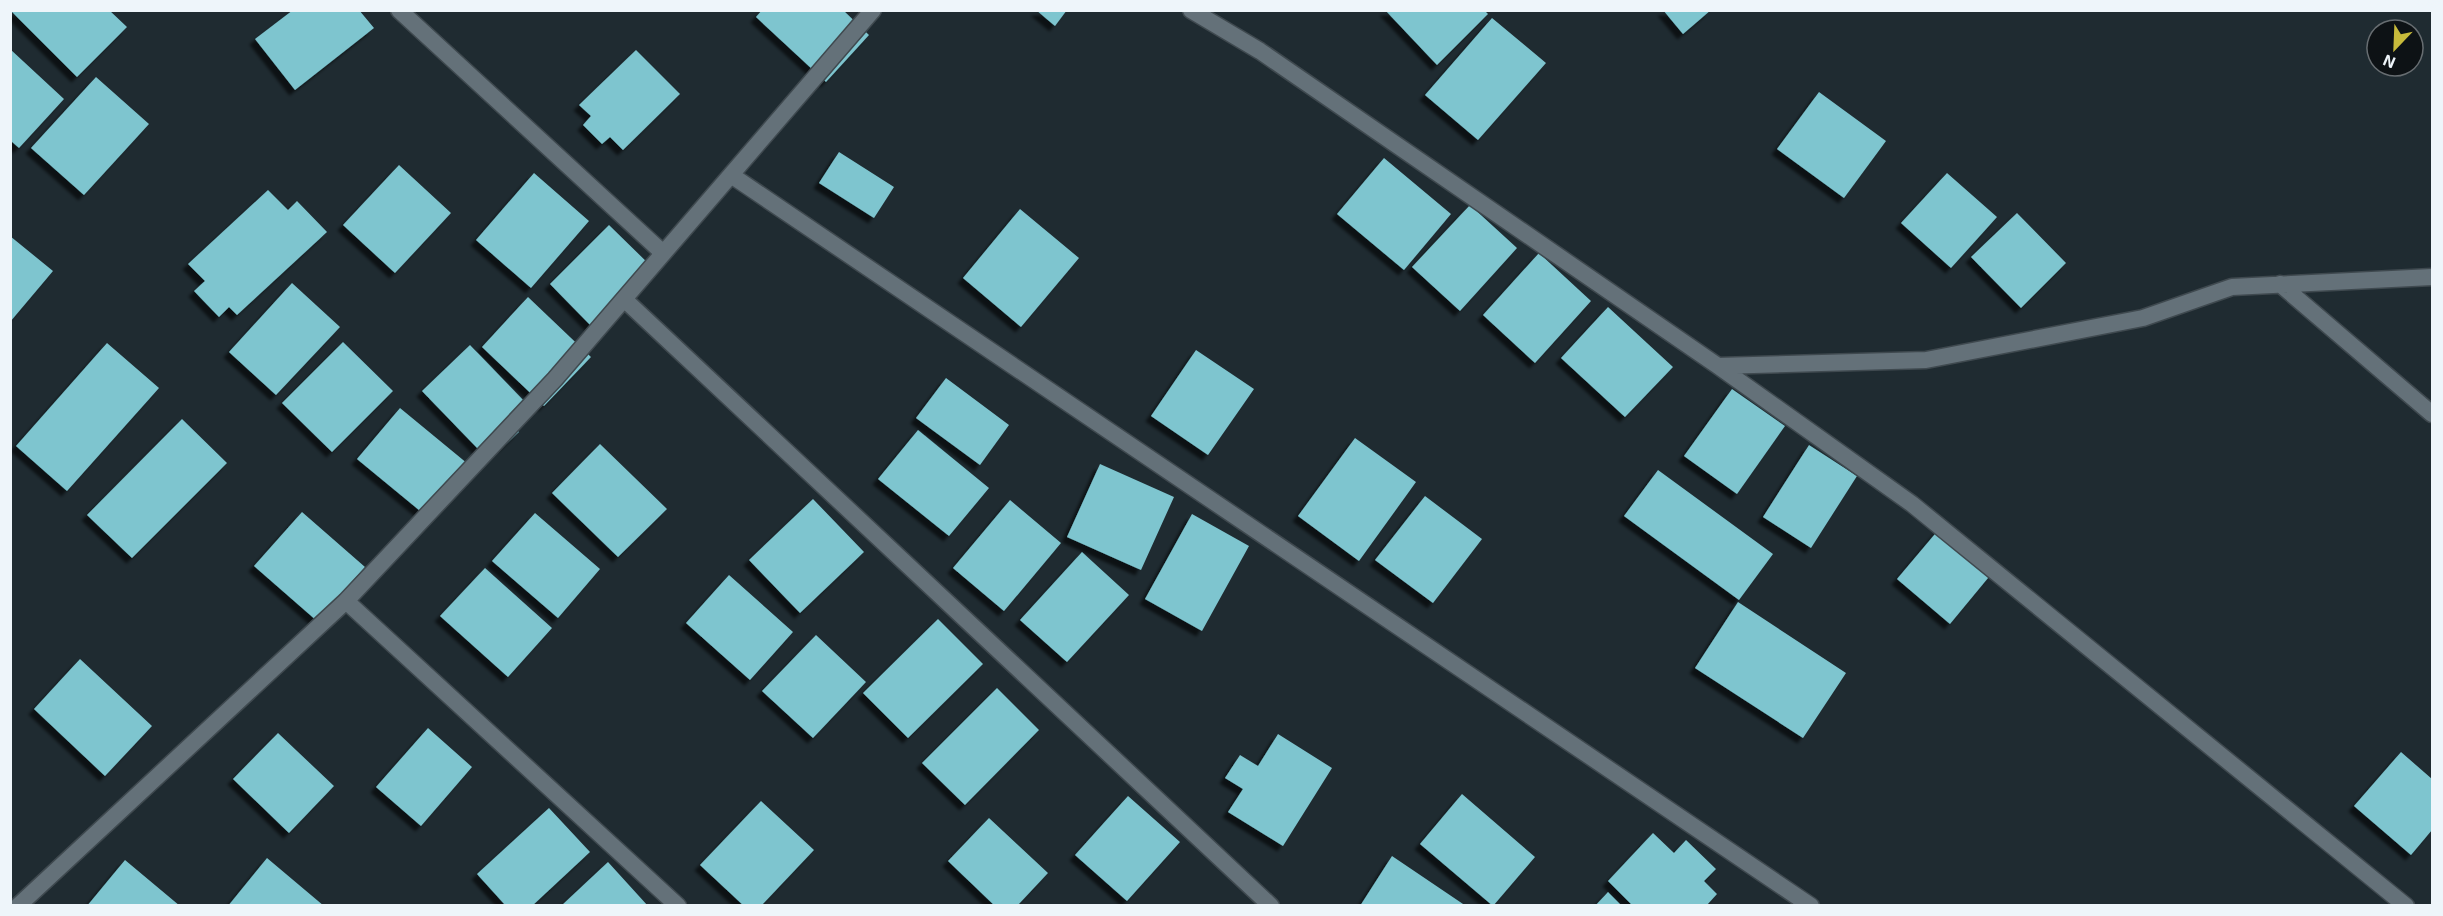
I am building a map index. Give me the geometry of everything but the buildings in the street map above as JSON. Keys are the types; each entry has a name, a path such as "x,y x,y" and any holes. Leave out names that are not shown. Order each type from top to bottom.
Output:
{"street":[{"path":"399,10 663,253"},
{"path":"18,906 346,601 555,379 873,10"},
{"path":"1191,10 1260,51 1718,366 1912,504 2406,906"},
{"path":"732,175 1811,906"},
{"path":"1718,366 1926,360 2143,318 2232,287 2433,277"},
{"path":"2280,284 2433,414"},
{"path":"624,299 1271,906"},
{"path":"346,601 678,906"}]}
